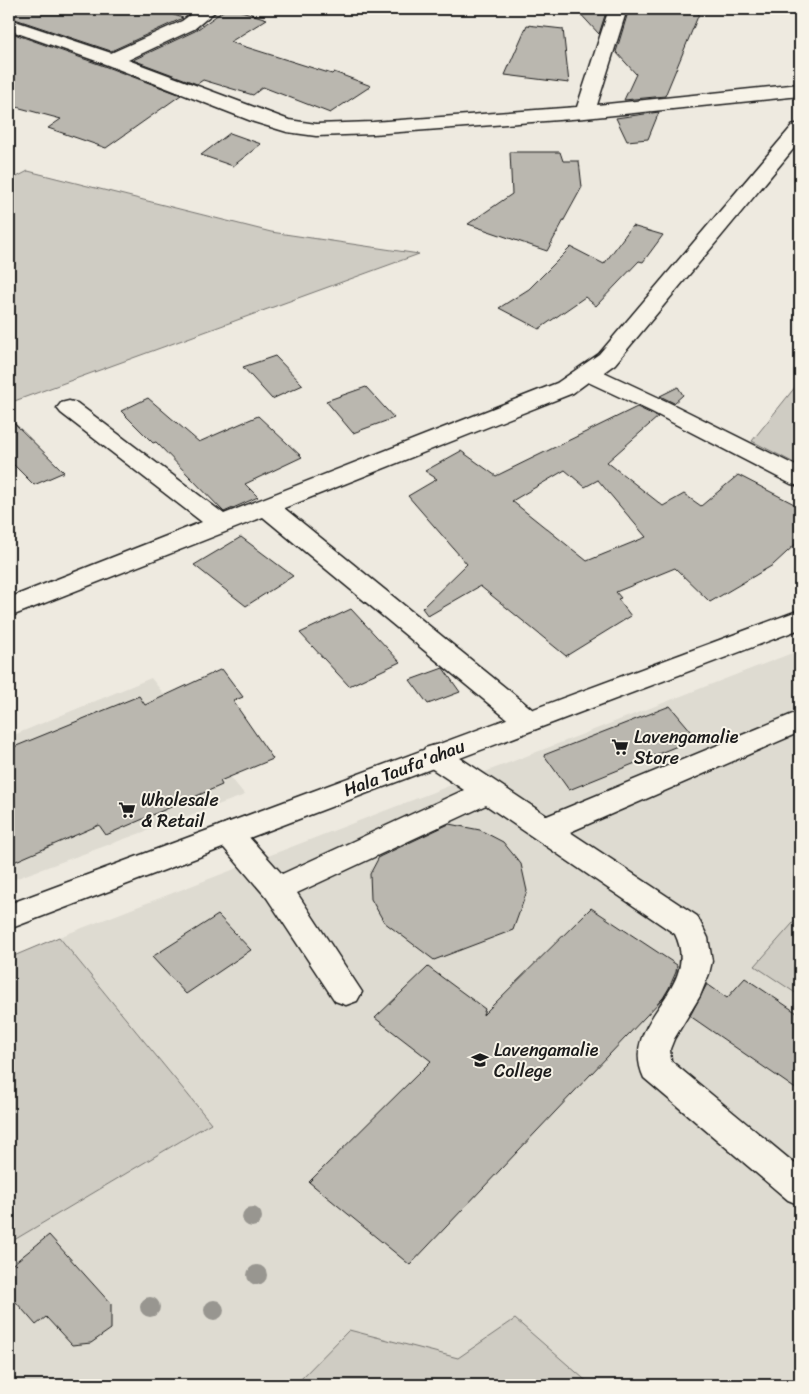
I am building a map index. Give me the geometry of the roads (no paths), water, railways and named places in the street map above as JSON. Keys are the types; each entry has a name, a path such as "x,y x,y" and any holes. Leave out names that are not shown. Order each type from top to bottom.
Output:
{"street":[{"path":"112,60 188,25 209,9"},
{"path":"585,112 618,9"},
{"path":"9,24 112,60 261,118 287,126 316,130 373,128 585,112 800,90"},
{"path":"9,608 564,388 607,359 800,128"},
{"path":"587,373 660,407 800,478"},
{"path":"69,408 221,524"},
{"path":"266,506 344,573 453,658 528,721"},
{"name":"Hala Taufa'ahau","path":"9,917 800,619"},
{"path":"544,830 800,721"},
{"path":"435,756 686,925 695,946 696,966 689,988 661,1030 654,1051 656,1068 800,1188"},
{"path":"278,890 488,792"},
{"path":"229,834 278,890 346,992"}],"place":[{"name":"Lavengamalie Store","path":"620,747"},
{"name":"Wholesale & Retail","path":"127,810"},
{"name":"Lavengamalie College","path":"480,1060"}]}
